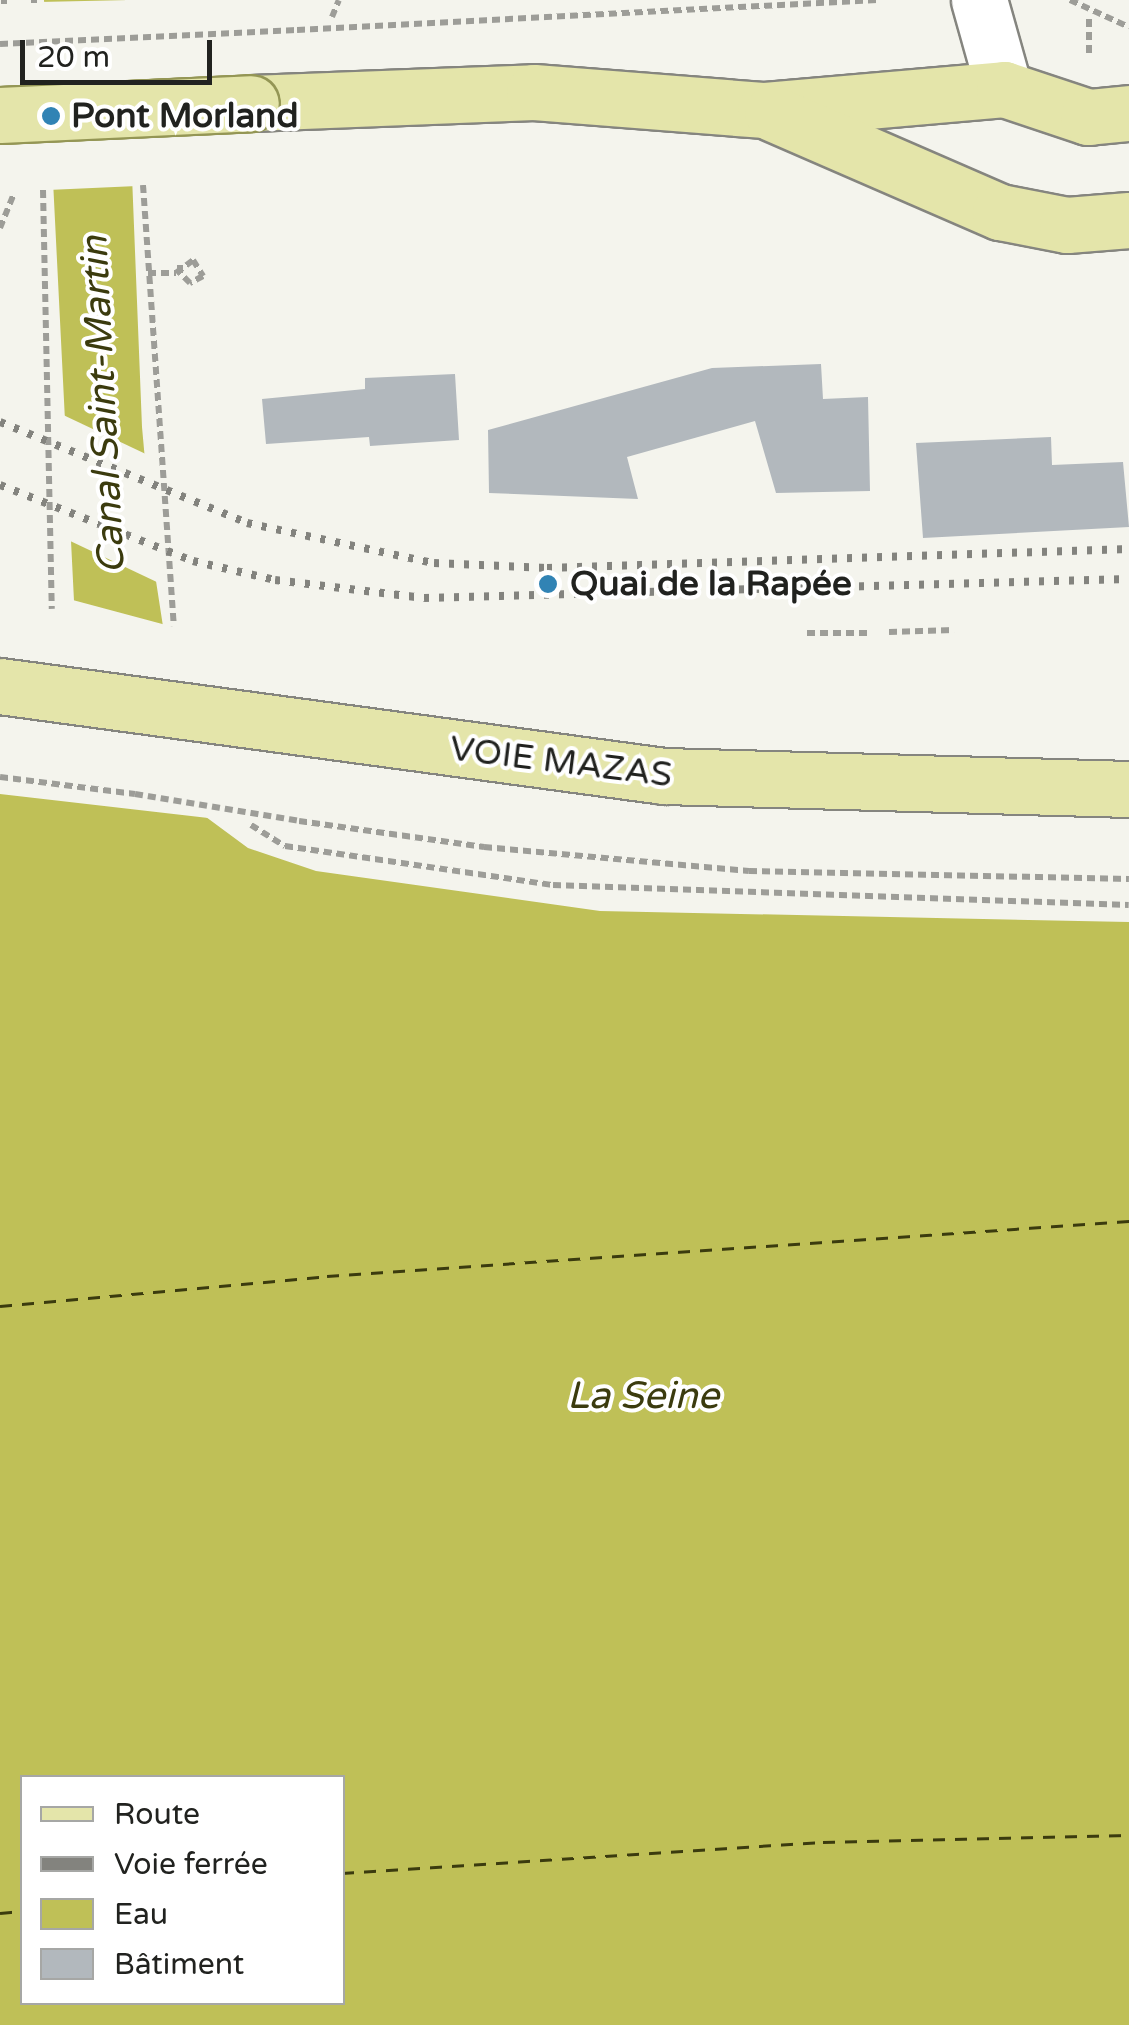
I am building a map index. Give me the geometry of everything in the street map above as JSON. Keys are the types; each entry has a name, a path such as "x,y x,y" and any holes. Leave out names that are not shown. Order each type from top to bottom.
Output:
{"main road":[{"path":"978,0 1004,89"},
{"path":"0,115 534,92 765,110 1004,89 1088,116 1129,113"},
{"path":"765,110 1000,212 1066,225 1129,220"},
{"name":"VOIE MAZAS","path":"12,682 172,712 664,776 1129,789"}],"path":[{"path":"332,17 339,0"},
{"path":"0,44 876,0"},
{"path":"1070,0 1129,27"},
{"path":"143,185 174,626"},
{"path":"43,190 52,609"},
{"path":"0,228 14,193"},
{"path":"148,273 176,274 194,260 203,276 190,284 180,269 195,258 206,269"},
{"path":"889,632 954,630"},
{"path":"807,634 872,633"},
{"path":"0,777 484,847 749,870 1129,879"},
{"path":"251,825 285,846 553,885 1129,905"}],"water":[{"name":"La Seine","path":"44,0 125,0 142,427 156,581 185,769 206,817 248,848 316,871 600,911 1129,922 1129,2025 0,2025 0,747 28,708 74,601"}],"pier":[{"path":"130,0 137,186 48,190 39,2"},
{"path":"59,413 150,456 161,584 66,539"},
{"path":"69,599 166,625 189,767 217,819 0,794 0,738 23,705"}],"building":[{"path":"821,364 823,399 868,397 870,491 776,493 755,421 627,457 638,499 489,493 488,430 712,368"},
{"path":"455,374 459,440 370,446 369,437 266,444 262,399 365,389 365,378"},
{"path":"1051,437 1052,465 1123,462 1129,527 923,538 916,443"}],"ferry route":[{"path":"0,1306 327,1276 1129,1221"},
{"path":"345,1873 823,1842 1129,1835"},
{"path":"0,1913 20,1911"}],"railway":[{"path":"0,422 247,523 434,563 547,568 1129,549"},
{"path":"0,485 193,561 275,580 424,598 1129,579"}],"place":[{"name":"Pont Morland","path":"51,116"},
{"name":"Quai de la Rapée","path":"548,584"}],"water label":[{"name":"Canal Saint-Martin","path":"104,405"}]}
